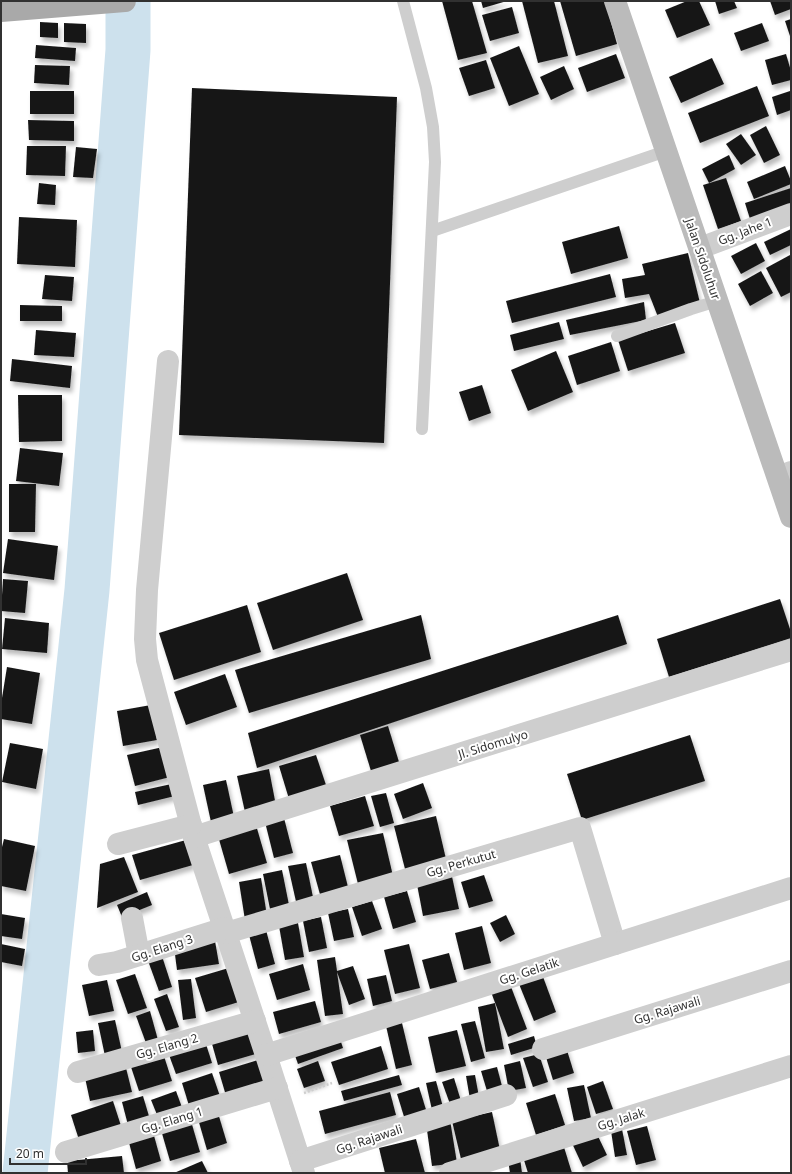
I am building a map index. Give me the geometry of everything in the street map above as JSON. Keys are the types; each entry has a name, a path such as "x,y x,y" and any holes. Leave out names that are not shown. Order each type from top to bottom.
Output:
{"main road":[{"path":"1,11 125,1"},
{"name":"Jalan Sidoluhur","path":"616,1 718,301 784,474 791,517"}],"street":[{"name":"Gg. Jahe 1","path":"700,248 791,214"},
{"path":"168,361 147,590 145,639 147,660 193,831 302,1167"},
{"name":"Jl. Sidomulyo","path":"118,844 193,831 791,650"},
{"name":"Gg. Perkutut","path":"226,930 580,828 615,944"},
{"name":"Gg. Gelatik","path":"266,1055 791,888"},
{"path":"132,918 139,955"},
{"name":"Gg. Elang 3","path":"100,965 110,964 226,930"},
{"name":"Gg. Rajawali","path":"543,1049 791,971"},
{"name":"Gg. Elang 2","path":"78,1072 255,1021"},
{"name":"Gg. Jalak","path":"450,1173 791,1066"},
{"name":"Gg. Elang 1","path":"66,1152 279,1094"},
{"name":"Gg. Rajawali","path":"302,1167 506,1095"}],"lane":[{"path":"403,1 426,88 433,127 435,162 422,429"},
{"path":"432,231 666,151"},
{"path":"617,336 691,309 718,301"}],"path":[{"path":"279,1094 332,1083"}],"building":[{"path":"442,1 472,1 487,53 458,60"},
{"path":"481,1 507,1 483,8"},
{"path":"522,1 554,1 568,56 538,63"},
{"path":"560,1 605,1 617,44 576,56"},
{"path":"687,1 699,1 710,25 677,38 665,10"},
{"path":"715,1 734,1 737,8 719,14"},
{"path":"770,1 791,1 791,9 775,15"},
{"path":"512,7 519,33 490,41 482,15"},
{"path":"791,19 791,39 785,21"},
{"path":"40,22 58,23 58,38 40,37"},
{"path":"64,23 86,24 86,43 64,42"},
{"path":"762,23 769,41 741,51 734,33"},
{"path":"36,45 76,48 75,61 35,58"},
{"path":"519,46 539,94 509,106 490,58"},
{"path":"616,54 625,78 587,92 578,68"},
{"path":"786,54 791,71 791,80 772,85 765,60"},
{"path":"712,58 724,84 681,103 669,77"},
{"path":"486,60 495,88 469,96 459,68"},
{"path":"35,65 70,66 69,85 34,83"},
{"path":"564,66 574,89 551,100 540,77"},
{"path":"757,86 769,116 700,143 688,113"},
{"path":"192,88 397,97 384,443 179,435"},
{"path":"30,91 74,91 74,114 30,114"},
{"path":"790,91 791,110 777,115 772,97"},
{"path":"28,120 74,121 74,141 29,140"},
{"path":"766,126 780,155 764,163 750,135"},
{"path":"741,134 756,155 741,165 726,144"},
{"path":"27,146 66,146 65,176 26,175"},
{"path":"76,147 97,149 93,178 73,177"},
{"path":"729,155 735,169 709,183 702,169"},
{"path":"785,166 791,184 754,199 747,182"},
{"path":"726,178 741,221 718,229 703,185"},
{"path":"39,183 56,185 55,205 37,204"},
{"path":"791,188 791,205 750,219 745,203"},
{"path":"19,217 77,220 75,267 17,264"},
{"path":"619,226 628,258 571,274 562,242"},
{"path":"791,229 791,245 770,255 764,242"},
{"path":"756,243 765,261 741,274 731,256"},
{"path":"688,253 700,303 658,317 649,294 625,298 622,279 645,275 642,264"},
{"path":"790,255 791,292 781,297 766,268"},
{"path":"761,271 773,293 750,306 738,284"},
{"path":"610,274 616,297 512,323 506,301"},
{"path":"45,275 74,277 72,301 42,299"},
{"path":"644,302 646,320 570,335 566,320"},
{"path":"20,305 62,306 62,321 20,321"},
{"path":"559,322 564,339 514,351 510,335"},
{"path":"675,323 685,353 628,371 618,340"},
{"path":"36,330 76,333 74,357 34,355"},
{"path":"611,342 620,371 577,385 568,356"},
{"path":"556,351 573,392 528,411 511,370"},
{"path":"12,359 72,366 70,388 10,381"},
{"path":"482,385 491,413 469,421 459,392"},
{"path":"18,395 62,395 62,441 19,442"},
{"path":"20,448 63,453 59,486 16,481"},
{"path":"9,484 36,484 35,532 9,532"},
{"path":"8,539 58,546 54,580 3,573"},
{"path":"347,573 363,620 273,650 257,603"},
{"path":"3,579 28,581 25,613 1,611"},
{"path":"780,599 791,632 791,638 669,677 657,639"},
{"path":"247,605 261,652 174,680 159,633"},
{"path":"421,615 431,659 249,713 235,670"},
{"path":"618,615 627,644 257,768 248,733"},
{"path":"5,618 49,623 47,653 2,649"},
{"path":"7,667 40,673 32,724 1,719 1,704"},
{"path":"225,674 237,707 186,725 174,692"},
{"path":"151,705 157,740 123,746 117,711"},
{"path":"388,726 399,762 371,771 360,735"},
{"path":"690,735 705,781 582,820 567,774"},
{"path":"10,743 43,749 36,789 2,782"},
{"path":"163,747 170,777 135,786 127,755"},
{"path":"316,755 327,788 289,799 279,766"},
{"path":"269,769 276,806 245,812 237,776"},
{"path":"226,780 234,817 211,822 203,785"},
{"path":"176,783 179,795 138,805 135,792"},
{"path":"423,783 432,808 403,819 394,794"},
{"path":"386,793 394,823 380,827 371,796"},
{"path":"365,796 374,826 339,836 330,806"},
{"path":"436,816 446,859 405,869 394,826"},
{"path":"284,818 293,853 274,858 265,822"},
{"path":"256,825 267,863 229,874 218,836"},
{"path":"383,833 393,876 358,884 347,840"},
{"path":"4,839 35,846 26,891 1,886 1,851"},
{"path":"186,840 193,865 140,880 132,855"},
{"path":"340,855 349,891 321,898 311,862"},
{"path":"124,857 138,892 97,908 100,864"},
{"path":"306,863 314,902 297,906 288,866"},
{"path":"282,870 289,905 270,909 263,874"},
{"path":"451,872 459,909 423,916 416,879"},
{"path":"484,875 493,901 469,908 461,882"},
{"path":"261,878 267,916 245,920 239,882"},
{"path":"407,891 416,922 393,929 384,897"},
{"path":"147,892 152,905 122,917 117,905"},
{"path":"372,901 382,929 362,936 352,907"},
{"path":"348,909 354,937 334,941 328,913"},
{"path":"1,914 25,918 22,939 1,936"},
{"path":"506,915 515,934 500,942 490,923"},
{"path":"321,917 327,948 309,952 303,921"},
{"path":"298,923 304,957 285,960 279,926"},
{"path":"482,926 491,963 464,970 455,933"},
{"path":"266,930 275,964 258,969 249,935"},
{"path":"215,941 219,964 177,970 174,947"},
{"path":"1,944 25,949 22,966 1,962"},
{"path":"409,944 420,988 395,994 384,950"},
{"path":"161,953 172,987 159,991 147,958"},
{"path":"449,953 457,982 430,989 422,960"},
{"path":"335,957 337,971 353,966 365,999 349,1005 337,972 343,1014 325,1016 317,960"},
{"path":"303,964 310,990 277,1000 269,974"},
{"path":"232,967 242,1001 206,1012 195,978"},
{"path":"135,974 147,1008 128,1014 116,980"},
{"path":"542,974 556,1012 534,1021 519,984"},
{"path":"386,975 392,1001 373,1006 367,979"},
{"path":"191,979 196,1018 183,1020 178,980"},
{"path":"107,980 114,1011 89,1016 82,985"},
{"path":"510,984 527,1029 508,1037 491,992"},
{"path":"167,994 179,1027 166,1031 154,999"},
{"path":"315,1001 321,1022 279,1034 273,1012"},
{"path":"495,1003 504,1049 486,1052 478,1007"},
{"path":"150,1011 158,1040 146,1043 136,1016"},
{"path":"115,1020 122,1052 105,1056 98,1023"},
{"path":"475,1021 485,1058 471,1062 461,1024"},
{"path":"402,1023 412,1065 396,1069 386,1026"},
{"path":"93,1030 95,1051 78,1053 76,1032"},
{"path":"457,1030 466,1066 436,1073 428,1037"},
{"path":"252,1032 259,1053 218,1065 212,1044"},
{"path":"338,1033 343,1048 298,1064 293,1050"},
{"path":"534,1036 537,1047 511,1055 508,1044"},
{"path":"206,1044 212,1063 176,1074 169,1055"},
{"path":"381,1046 388,1069 339,1085 331,1062"},
{"path":"566,1047 574,1073 553,1080 545,1054"},
{"path":"163,1053 172,1081 139,1091 130,1064"},
{"path":"539,1054 548,1082 533,1087 523,1058"},
{"path":"258,1060 266,1087 227,1099 219,1072"},
{"path":"318,1061 325,1081 304,1088 297,1069"},
{"path":"520,1061 526,1088 509,1091 504,1065"},
{"path":"125,1064 132,1092 90,1101 84,1073"},
{"path":"497,1067 502,1086 487,1091 481,1071"},
{"path":"212,1073 222,1102 191,1112 182,1083"},
{"path":"399,1075 402,1085 344,1101 341,1091"},
{"path":"475,1075 479,1097 470,1099 466,1076"},
{"path":"454,1078 461,1101 450,1104 442,1082"},
{"path":"436,1081 443,1107 432,1110 426,1083"},
{"path":"603,1081 613,1109 596,1114 587,1087"},
{"path":"584,1085 591,1118 574,1121 567,1088"},
{"path":"419,1087 428,1116 406,1123 397,1094"},
{"path":"176,1091 184,1113 160,1122 151,1100"},
{"path":"390,1092 396,1115 325,1134 319,1111"},
{"path":"555,1094 565,1125 536,1135 526,1103"},
{"path":"143,1096 151,1123 129,1129 122,1102"},
{"path":"113,1101 122,1129 80,1143 71,1115"},
{"path":"492,1112 500,1150 461,1159 452,1121"},
{"path":"218,1113 227,1143 207,1150 198,1119"},
{"path":"450,1120 457,1163 432,1166 426,1123"},
{"path":"191,1121 200,1152 170,1161 161,1130"},
{"path":"647,1126 656,1160 636,1165 627,1131"},
{"path":"622,1129 627,1155 615,1157 611,1131"},
{"path":"595,1130 607,1155 583,1167 571,1141"},
{"path":"153,1132 161,1161 136,1169 128,1139"},
{"path":"416,1139 425,1173 385,1173 379,1148"},
{"path":"563,1144 572,1173 528,1173 523,1157"},
{"path":"122,1156 124,1173 68,1173 67,1161"},
{"path":"520,1158 522,1173 510,1173 508,1160"},
{"path":"202,1161 208,1173 174,1173"}],"waterway":[{"path":"25,1173 87,590 128,50 128,1"}]}
